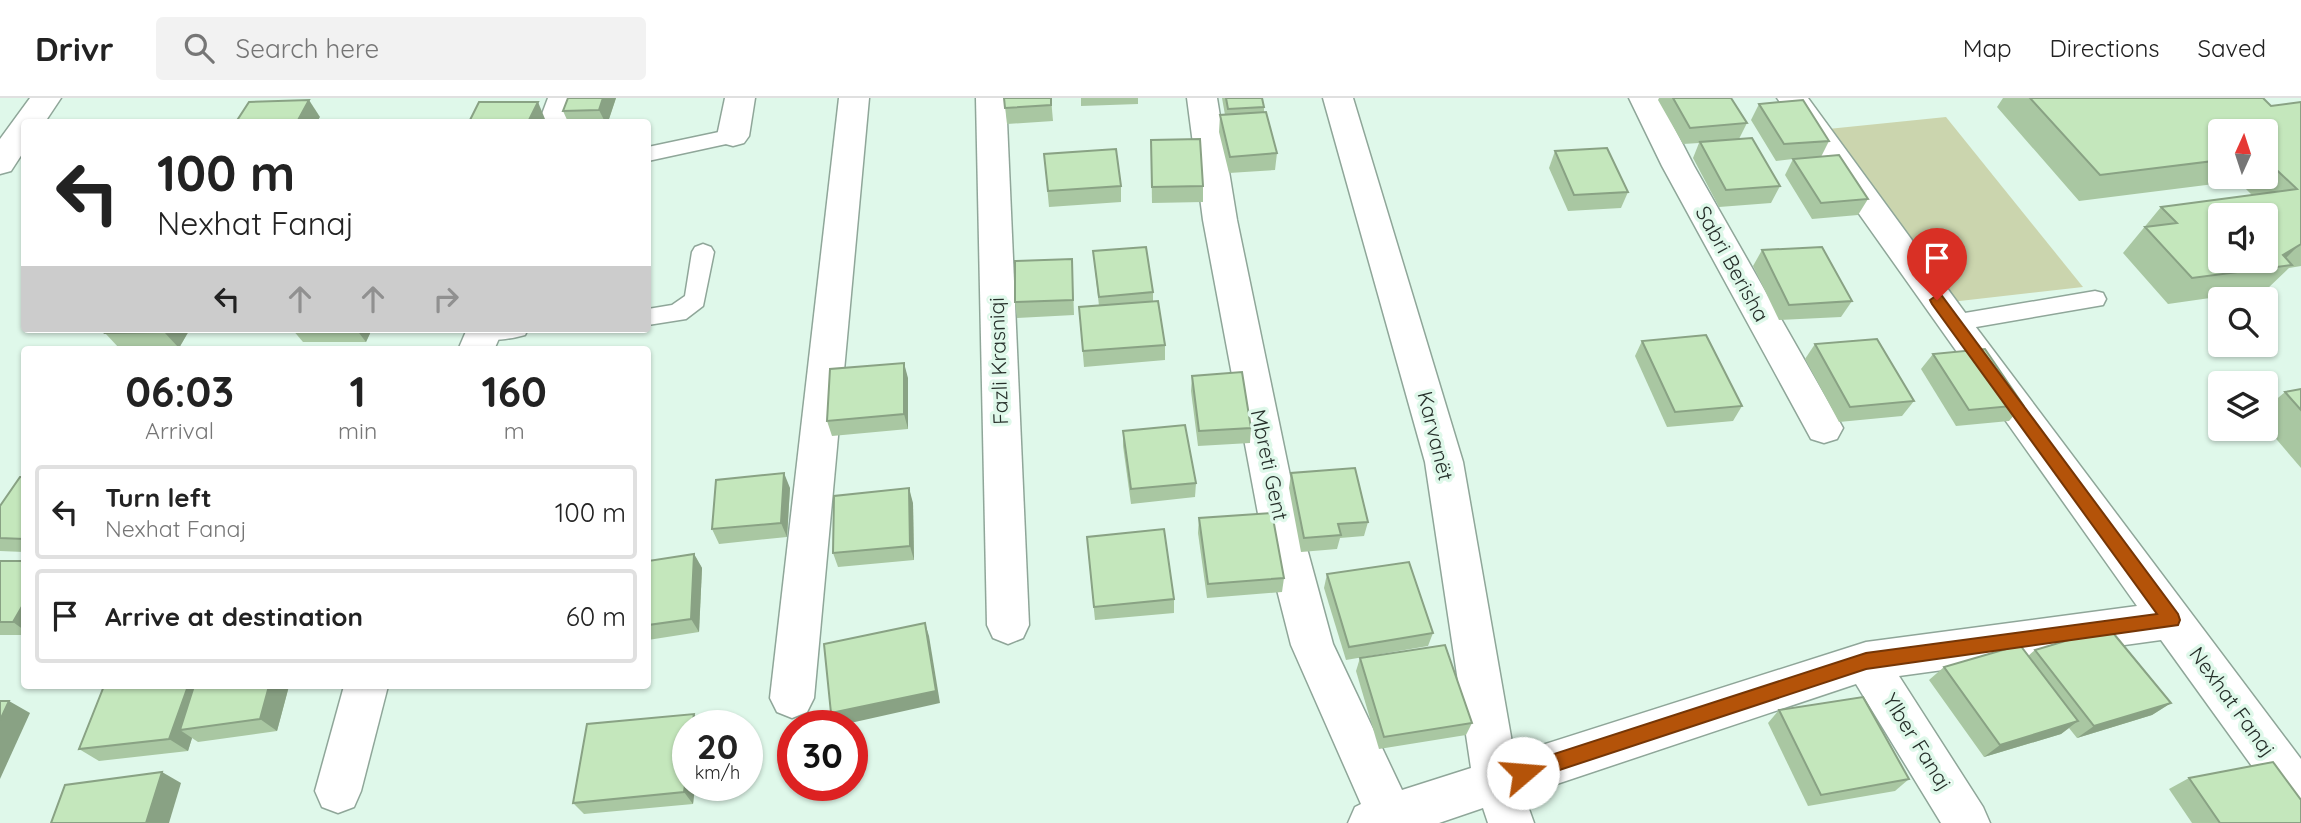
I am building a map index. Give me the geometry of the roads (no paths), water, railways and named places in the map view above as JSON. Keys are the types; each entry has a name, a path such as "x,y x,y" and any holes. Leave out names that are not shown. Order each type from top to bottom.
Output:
{"street":[{"path":"31,119 46,98"},
{"path":"555,119 562,98"},
{"path":"733,136 740,98"},
{"path":"792,698 854,98"},
{"name":"Fazli Krasniqi","path":"991,98 1008,625"},
{"name":"Mbreti Gent","path":"1202,98 1220,220 1279,519 1308,632 1380,820"},
{"name":"Karvanët","path":"1338,98 1444,462 1496,781 1511,823"},
{"name":"Sabri Berisha","path":"1644,98 1678,166 1824,428"},
{"name":"Nexhat Fanaj","path":"1793,98 1953,323 2301,796"},
{"path":"0,163 21,132"},
{"path":"1380,820 1866,661 2172,620"},
{"name":"Ylber Fanaj","path":"1866,661 1967,823"},
{"path":"338,791 365,689"}],"lane":[{"path":"651,152 733,136"},
{"path":"651,317 678,313 695,300 703,252"},
{"path":"1953,323 2095,299"}]}
